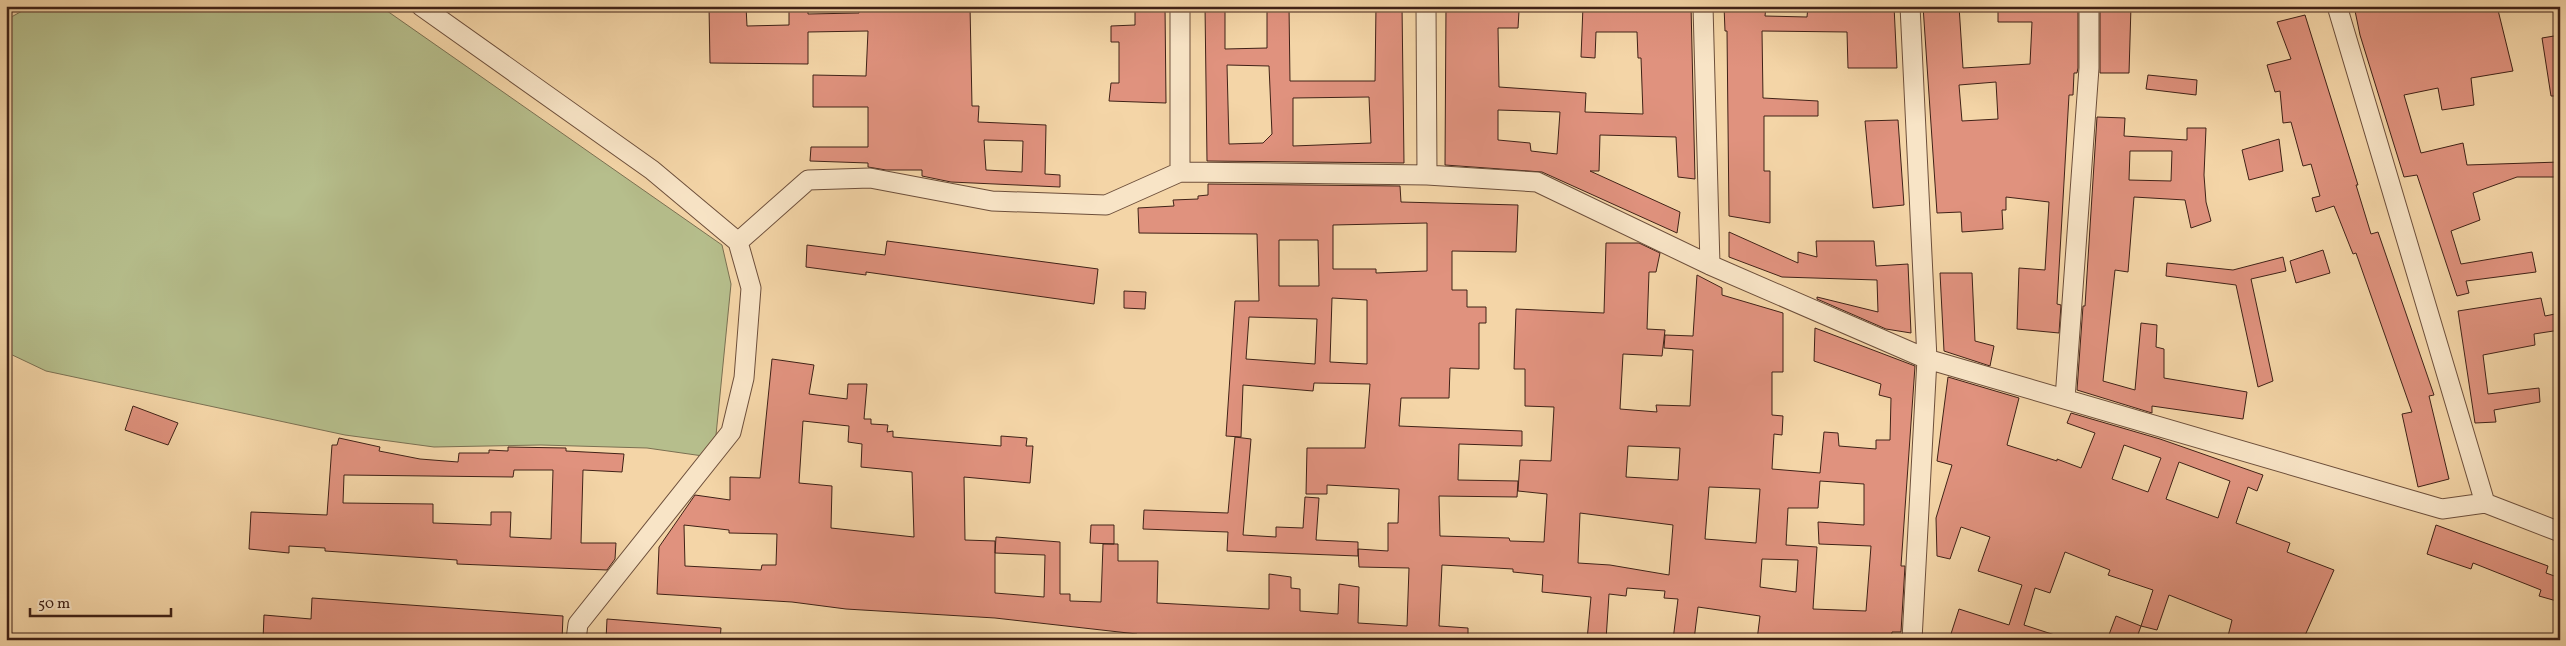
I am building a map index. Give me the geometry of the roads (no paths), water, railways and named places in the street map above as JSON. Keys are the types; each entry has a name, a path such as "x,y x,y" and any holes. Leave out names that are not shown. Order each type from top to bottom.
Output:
{"street":[{"path":"1180,6 1180,172"},
{"path":"1426,6 1427,175"},
{"path":"1703,6 1710,265"},
{"path":"1910,6 1927,359 1912,640"},
{"path":"2065,399 2088,68 2088,6"},
{"path":"2337,6 2485,503"},
{"path":"429,9 652,170 738,242 751,288 744,378 731,432 578,624 576,640"},
{"path":"738,242 808,180 870,178 992,200 1106,205 1180,172 1427,175 1537,182 1710,265 1927,359 2442,509 2485,503 2560,532"}]}
